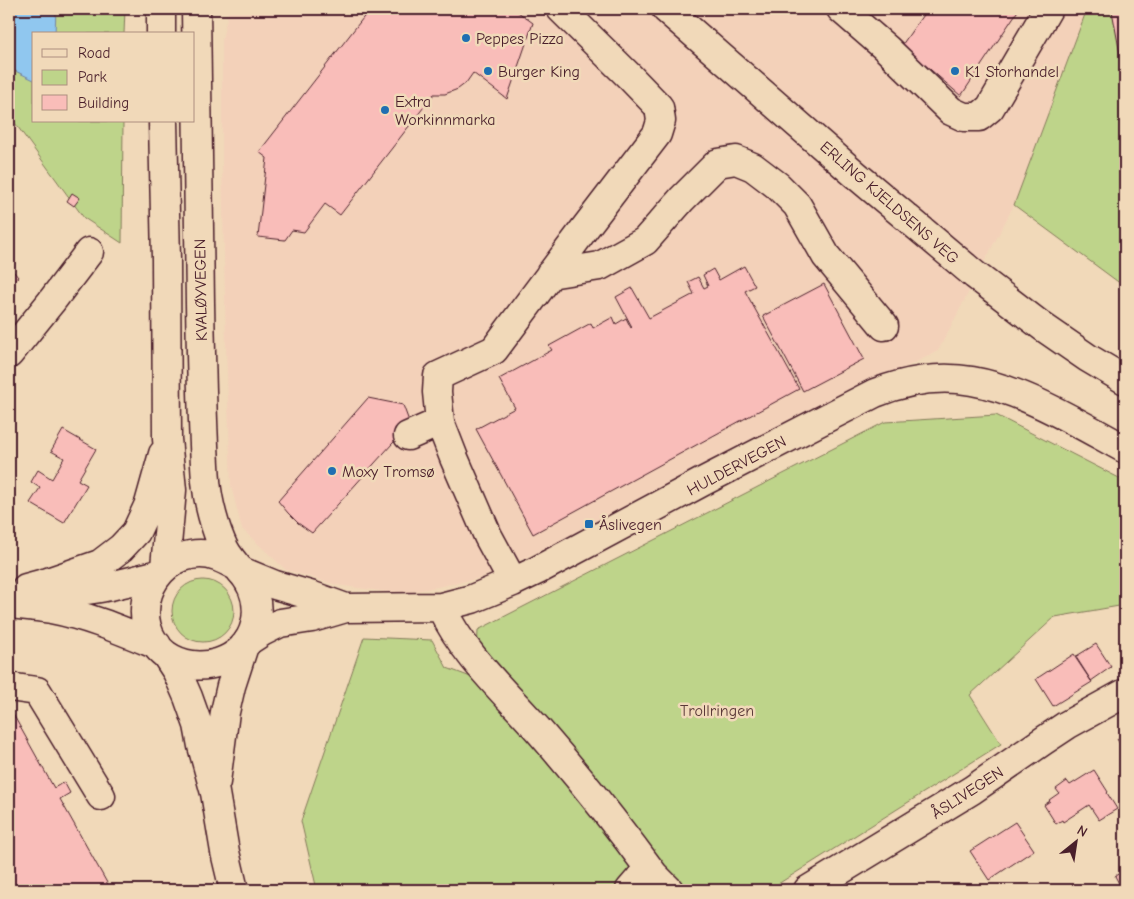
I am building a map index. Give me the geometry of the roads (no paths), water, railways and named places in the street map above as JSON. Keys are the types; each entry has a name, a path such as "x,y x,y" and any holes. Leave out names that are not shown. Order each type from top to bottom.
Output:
{"main road":[{"path":"161,9 161,32"},
{"name":"KVALØYVEGEN","path":"196,9 202,391 206,484 210,506 224,549 237,568"},
{"path":"512,582 488,536 440,422 437,392 438,376 494,350 657,134 661,121 659,107 561,9"},
{"name":"ERLING KJELDSENS VEG","path":"666,9 856,175 975,275 1043,327 1088,358 1125,380"},
{"path":"842,9 887,49 951,111 964,117 979,117 990,108 1048,9"},
{"name":"KVALØYVEGEN","path":"162,570 172,490 167,439 163,122"},
{"path":"550,274 600,266 645,241 682,199 718,163 736,160 753,167 778,186 797,205 826,256 884,326"},
{"path":"9,354 89,252"},
{"name":"HULDERVEGEN","path":"246,644 262,632 280,623 312,618 346,608 441,607 472,599 512,582 875,393 912,381 972,380 1003,389 1059,414 1125,449"},
{"path":"408,436 440,422"},
{"path":"15,592 100,564 121,548 136,532 149,504 167,439"},
{"path":"15,592 81,590 111,586 162,570 181,558 199,554 218,557 237,568 250,583 256,597 257,613 254,628 246,644 231,686 225,712 215,793"},
{"name":"HULDERVEGEN","path":"237,568 275,585 346,608"},
{"path":"162,570 150,587 145,617 149,632 177,672 198,725 215,793 225,852 234,890"},
{"path":"15,592 53,609 124,631 162,650 181,663 198,667 216,664 231,658 246,644"},
{"path":"441,607 448,622 471,656 571,769 663,886 669,890"},
{"path":"9,687 37,691 101,796"},
{"name":"ÅSLIVEGEN","path":"808,890 972,790 1067,726 1125,693"},
{"path":"630,890 649,868"}],"water":[{"path":"10,9 56,9 55,32 32,32 32,79 9,68"}],"place":[{"name":"Peppes Pizza","path":"466,38"},
{"name":"Burger King","path":"488,71"},
{"name":"K1 Storhandel","path":"955,71"},
{"name":"Extra Workinnmarka","path":"385,110"},
{"name":"Moxy Tromsø","path":"332,471"},
{"name":"Åslivegen","path":"589,524"}],"park label":[{"name":"Trollringen","path":"717,710"}]}
